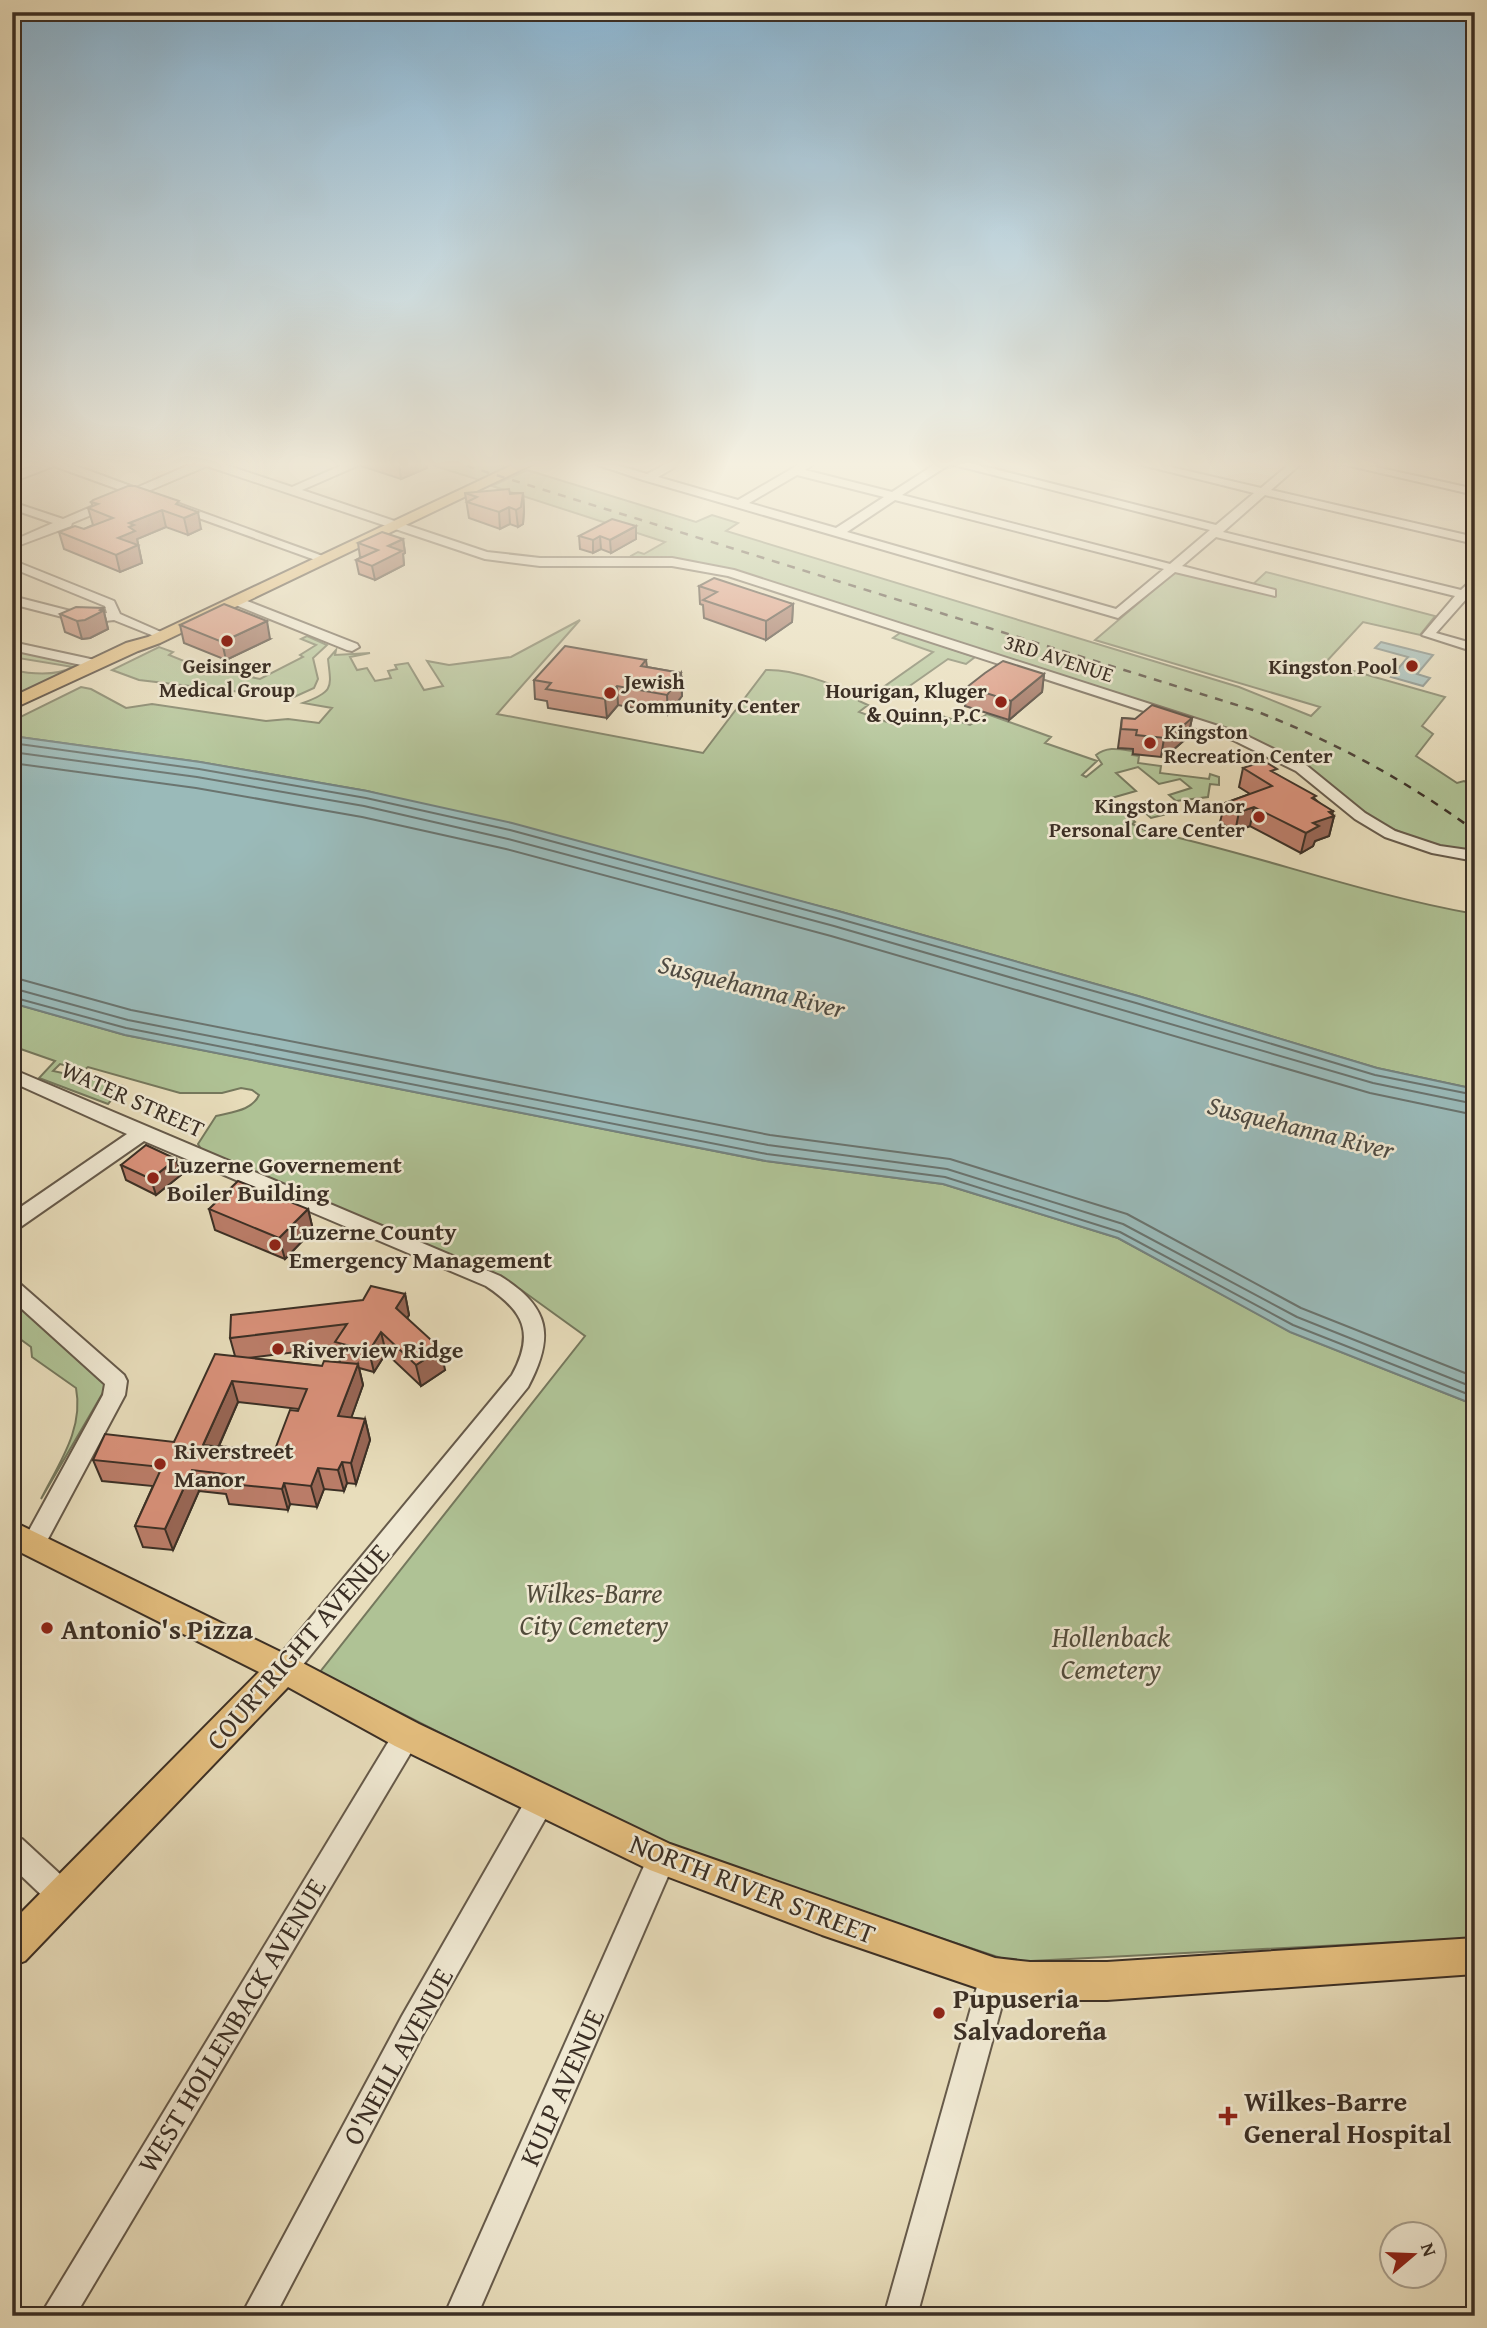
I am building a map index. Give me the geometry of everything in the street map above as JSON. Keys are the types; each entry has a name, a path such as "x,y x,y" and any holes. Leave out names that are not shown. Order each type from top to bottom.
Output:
{"main road":[{"path":"12,704 90,669 139,651 145,645 302,570"},
{"path":"12,712 90,669"},
{"name":"NORTH RIVER STREET","path":"23,1540 284,1669 407,1735 662,1858 995,1976 1030,1980 1107,1981 1475,1956"},
{"name":"COURTRIGHT AVENUE","path":"12,1948 284,1669"}],"street":[{"path":"26,570 110,604 115,616"},
{"name":"3RD AVENUE","path":"712,570 730,573 1238,737 1301,768 1360,816 1390,834 1437,850 1475,856"},
{"path":"967,570 1118,614 1172,570"},
{"path":"1176,570 1271,593"},
{"path":"1362,570 1475,602"},
{"path":"1475,581 1428,635 1475,648"},
{"path":"12,600 86,619 115,616 164,636"},
{"path":"237,601 352,647"},
{"path":"12,646 90,669"},
{"name":"WATER STREET","path":"12,1075 142,1133 493,1281 510,1290 523,1302 531,1316"},
{"path":"12,1223 142,1133"},
{"path":"12,1288 116,1381 114,1395 23,1540"},
{"name":"COURTRIGHT AVENUE","path":"284,1669 520,1381 536,1346 536,1331 531,1316"},
{"name":"WEST HOLLENBACK AVENUE","path":"56,2316 407,1735"},
{"name":"O'NEILL AVENUE","path":"257,2316 412,2026 542,1798"},
{"path":"12,1848 63,1896"},
{"name":"KULP AVENUE","path":"460,2316 662,1858"},
{"path":"900,2316 995,1976"}],"green space":[{"path":"730,570 853,570 1239,687 1311,716 1320,707 1095,640 1176,571 1247,590 1266,572 1435,616 1420,635 1363,622 1325,663 1445,697 1422,726 1433,734 1416,756 1457,783 1464,781 1475,788 1475,852 1429,844 1388,827 1369,816 1314,772 1248,737"},
{"path":"580,620 497,714 703,753 766,670 777,670 814,678 861,696 859,701 868,705 859,712 895,725 905,718 916,722 930,712 970,725 987,714 1051,737 1045,743 1097,761 1082,775 1086,777 1102,764 1096,755 1113,749 1133,751 1132,755 1139,756 1138,763 1161,766 1160,773 1209,779 1210,774 1219,777 1219,785 1210,784 1208,797 1176,801 1169,795 1191,788 1180,779 1159,784 1138,767 1116,773 1136,791 1094,803 1105,812 1152,800 1159,806 1154,808 1163,815 1151,818 1142,810 1127,815 1135,822 1132,824 1145,830 1228,850 1391,896 1475,914 1475,1089 1377,1068 1138,996 838,911 367,791 200,762 12,736 12,721 81,687 91,689 126,708 152,704 266,721 288,719 319,723 332,708 303,703 321,695 329,687 328,659 336,650 335,655 370,653 350,657 357,670 367,668 375,681 391,678 388,671 397,669 395,665 408,663 424,690 443,686 427,661 449,665 511,657"},
{"path":"900,633 975,657 966,664 948,659 901,692 882,688 933,652 893,638"},
{"path":"307,636 327,645 313,658 318,679 314,688 292,698 139,680 112,670 159,647 173,652 169,655 206,670 211,668 260,679 303,657 300,655 316,645 301,639"},
{"path":"12,650 62,659 79,665 12,698 12,670 43,673 59,672 73,667 12,657"},
{"path":"12,1003 125,1035 766,1161 943,1184 1118,1238 1291,1332 1475,1405 1475,1938 1013,1962 667,1848 320,1672 585,1336 520,1289 201,1149 198,1144 216,1116 241,1110 251,1104 259,1095 252,1090 241,1088 222,1093 180,1093 88,1067 84,1070 60,1064 53,1071 123,1086 108,1104 39,1078 55,1061 12,1046"},
{"path":"12,1299 108,1384 41,1499 73,1432 78,1403 76,1388 32,1357 31,1347 12,1333"}],"water":[{"name":"Kingston Pool","path":"1381,642 1433,655 1417,674 1430,678 1423,686 1391,677 1408,657 1375,648"},
{"name":"Susquehanna River","path":"12,736 200,762 367,791 512,823 838,911 1138,996 1377,1068 1475,1089 1475,1405 1290,1332 1118,1238 943,1184 766,1161 125,1035 12,1003"}],"building":[{"path":"714,578 793,604 766,621 703,600 717,592 699,586"},
{"path":"224,604 267,621 222,642 180,625"},
{"path":"76,607 103,608 100,610 103,611 77,621 60,614"},
{"path":"565,646 646,660 641,666 681,673 678,677 681,677 667,695 617,686 605,699 546,689 551,683 534,680"},
{"path":"1003,661 1044,674 1011,701 967,687 985,673"},
{"path":"1152,705 1192,718 1177,731 1165,732 1165,738 1136,735 1137,730 1121,729 1122,718 1135,719"},
{"path":"1264,761 1277,769 1271,771 1316,796 1312,798 1333,811 1329,812 1334,816 1313,823 1319,826 1306,833 1254,807 1239,812 1225,803 1272,786 1243,768"},
{"path":"146,1145 176,1159 151,1179 121,1165"},
{"path":"238,1181 308,1209 279,1238 209,1209"},
{"path":"371,1286 405,1294 396,1308 441,1349 416,1365 381,1332 369,1351 335,1342 347,1324 230,1338 231,1315 363,1300"},
{"path":"215,1354 322,1366 324,1361 358,1364 338,1416 365,1419 351,1463 342,1462 338,1470 318,1468 311,1486 284,1483 282,1489 222,1483 226,1474 192,1470 165,1529 135,1526 162,1467 93,1460 105,1434 174,1442","holes":["232,1381 307,1389 298,1411 290,1410 274,1452 203,1445"]}],"railway":[{"path":"801,570 1253,710 1312,735 1396,778 1475,831"}],"place":[{"name":"Geisinger Medical Group","path":"227,641"},
{"name":"Kingston Pool","path":"1412,666"},
{"name":"Jewish Community Center","path":"610,693"},
{"name":"Hourigan, Kluger & Quinn, P.C.","path":"1001,702"},
{"name":"Kingston Recreation Center","path":"1150,743"},
{"name":"Kingston Manor Personal Care Center","path":"1259,817"},
{"name":"Luzerne Governement Boiler Building","path":"153,1178"},
{"name":"Luzerne County Emergency Management","path":"275,1245"},
{"name":"Riverview Ridge","path":"278,1349"},
{"name":"Riverstreet Manor","path":"160,1464"},
{"name":"Antonio's Pizza","path":"47,1628"},
{"name":"Pupuseria Salvadoreña","path":"939,2013"},
{"name":"Wilkes-Barre General Hospital","path":"1228,2116"}],"park label":[{"name":"Wilkes-Barre City Cemetery","path":"594,1608"},
{"name":"Hollenback Cemetery","path":"1111,1652"}]}
